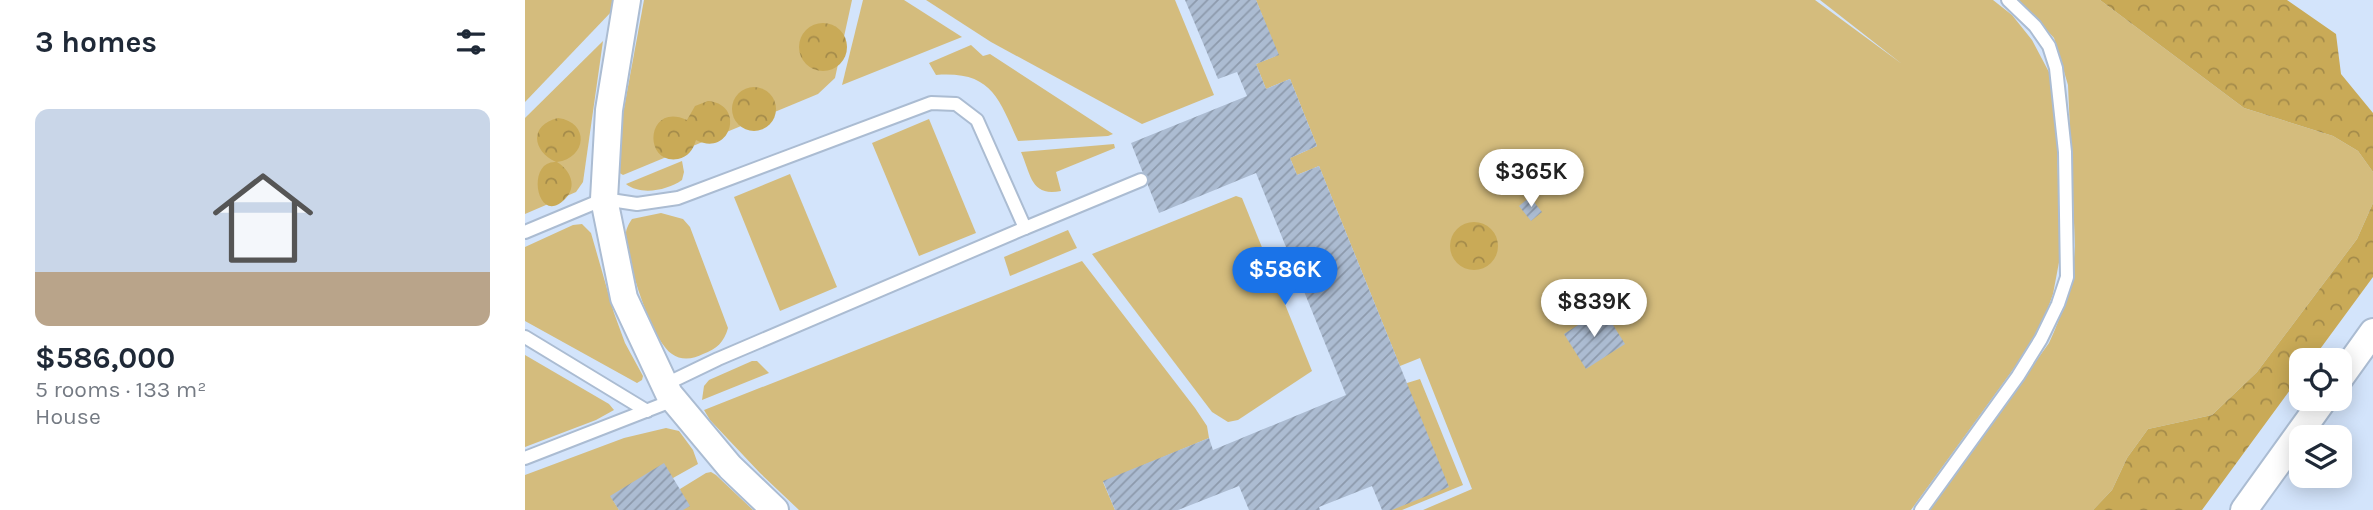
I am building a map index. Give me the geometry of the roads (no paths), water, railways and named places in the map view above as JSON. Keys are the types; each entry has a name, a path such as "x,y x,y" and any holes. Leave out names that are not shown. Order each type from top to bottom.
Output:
{"street":[{"path":"628,0 609,110 604,200 624,298 669,392 730,467 775,510"},
{"path":"2352,361 2373,332"},
{"path":"2244,510 2315,411"}],"lane":[{"path":"1921,510 2042,339 2067,277 2065,152 2056,68 2049,46 2042,36 2008,0"},
{"path":"525,232 604,200 637,204 678,198 931,103 956,104 977,120 1025,228"},
{"path":"525,458 647,411 669,392 718,359 1141,180"},
{"path":"525,337 647,411"}]}
